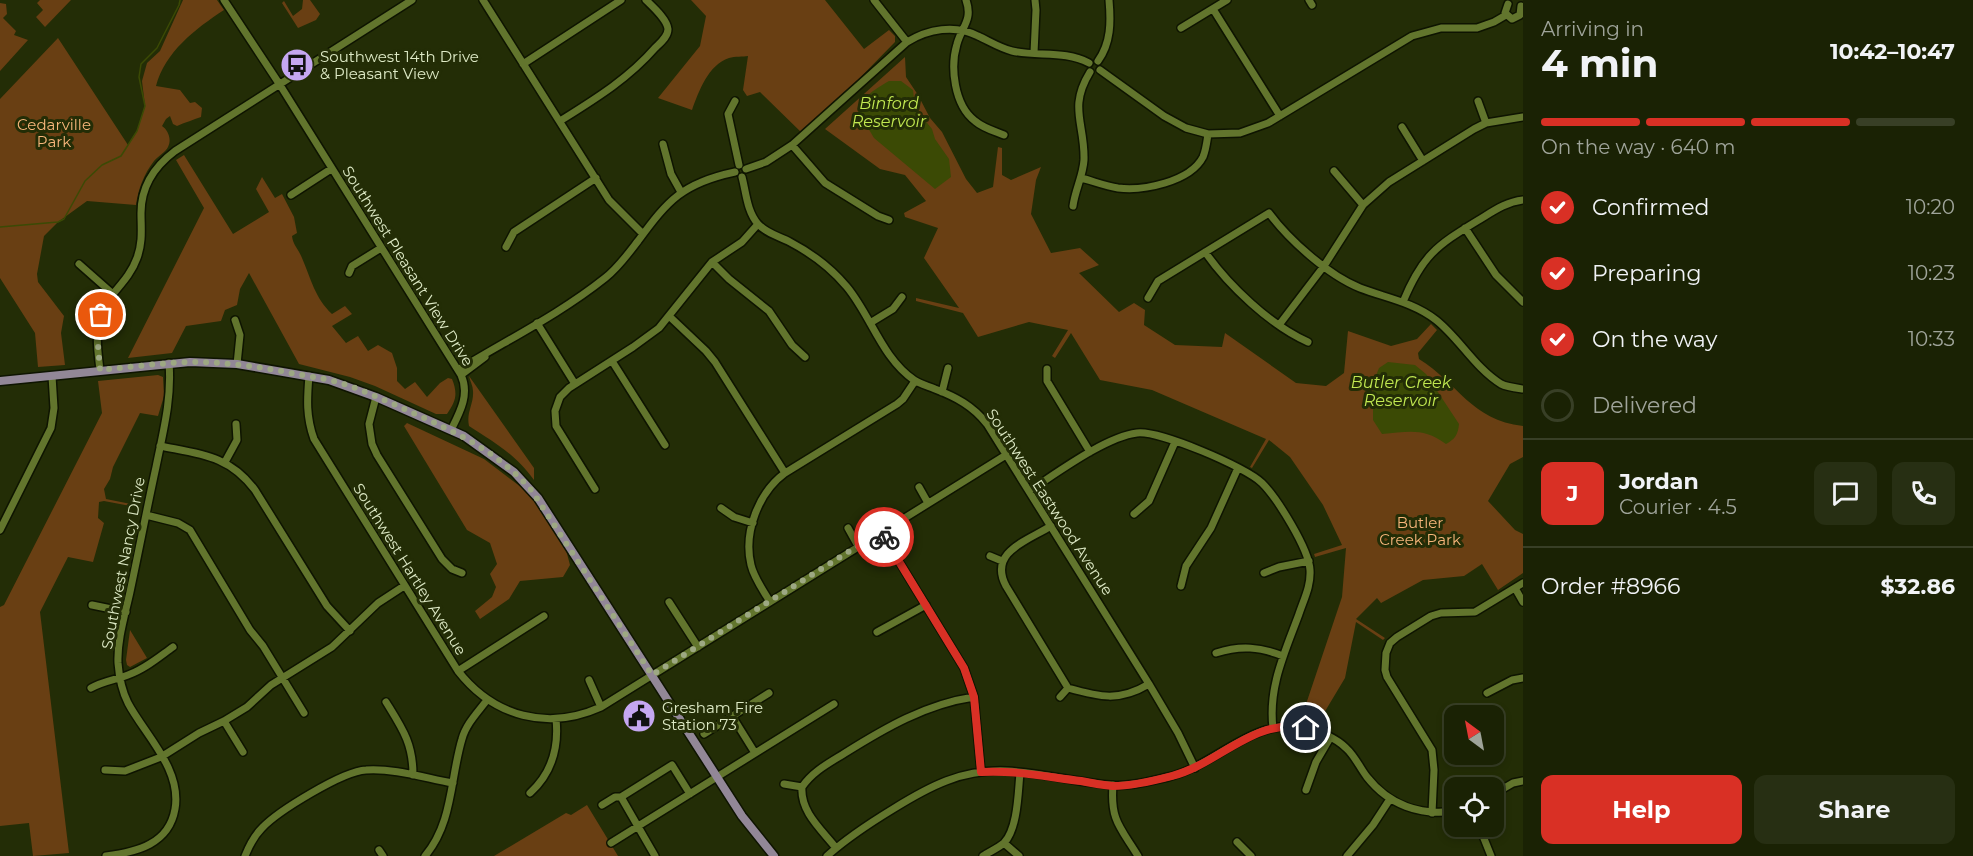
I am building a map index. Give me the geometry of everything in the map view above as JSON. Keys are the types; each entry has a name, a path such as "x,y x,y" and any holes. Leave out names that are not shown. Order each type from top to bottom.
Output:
{"main road":[{"path":"0,381 169,363 237,364 342,384 464,436 492,454 532,491 749,826 774,856"}],"street":[{"name":"Southwest Pleasant View Drive","path":"224,0 280,85 459,372 465,389 464,399 451,430"},
{"path":"100,370 98,324 104,307 131,272 138,257 142,234 141,210 144,193 149,179 160,163 175,151 412,0"},
{"path":"494,0 484,3 616,209 643,234"},
{"path":"523,64 621,0"},
{"path":"560,121 640,66 667,34 668,26 646,0"},
{"path":"874,0 907,42"},
{"path":"966,0 968,22 957,42 953,69 954,79 963,105 975,121 1004,135"},
{"path":"1034,53 1035,0"},
{"path":"1098,61 1106,49 1108,40 1110,24 1108,0"},
{"path":"1181,28 1227,0"},
{"path":"1506,2 1515,2 1522,6 1521,20 1512,19 1506,15 1506,2"},
{"path":"1213,9 1280,116"},
{"path":"1100,70 1172,121 1186,128 1208,134 1240,133 1260,127 1280,116 1412,36 1441,28 1477,27 1494,22 1506,15"},
{"path":"459,372 606,278 620,264 662,209 681,192 701,181 766,162 792,145 907,42 922,34 935,30 963,31 1005,49 1071,56 1089,63"},
{"path":"1089,63 1093,60 1098,61"},
{"path":"1090,72 1096,74 1100,70 1101,65 1098,61"},
{"path":"1073,206 1081,177 1084,153 1078,102 1081,88 1090,72 1089,63"},
{"path":"595,489 556,426 557,404 565,391 645,339 669,316 712,262 742,242 758,224 752,214 742,177 737,175 740,169 728,114 735,100"},
{"path":"1478,101 1486,123"},
{"path":"1278,325 1324,266 1363,205 1389,182 1486,123 1523,117"},
{"path":"1402,127 1424,161"},
{"path":"1081,177 1111,187 1129,189 1166,183 1198,164 1203,157 1208,134"},
{"path":"663,144 671,174 681,192"},
{"path":"792,145 825,183 878,216 890,220"},
{"path":"291,195 331,169"},
{"path":"1334,171 1363,205"},
{"path":"506,247 514,232 596,178"},
{"path":"1403,302 1417,271 1441,243 1504,205 1523,200"},
{"path":"1148,298 1158,282 1269,213 1289,236 1324,266 1352,284 1424,312 1439,322 1499,382 1523,389"},
{"name":"Southwest Eastwood Avenue","path":"758,224 768,232 810,254 838,277 849,289 891,357 915,381 942,392 975,411 987,424 1149,684 1178,733 1195,768"},
{"path":"1465,228 1496,274 1523,302"},
{"path":"349,273 352,266 381,248"},
{"path":"1205,252 1228,282 1278,325 1290,334 1308,342"},
{"path":"712,262 729,279 770,311 792,345 805,357"},
{"path":"79,264 113,294"},
{"path":"870,323 893,309 902,297"},
{"path":"669,316 715,362 785,473"},
{"path":"235,320 240,335 237,364"},
{"path":"537,323 575,384"},
{"path":"612,361 665,445"},
{"name":"Southwest Nancy Drive","path":"106,856 141,849 161,837 173,818 176,794 172,778 128,703 120,677 119,649 170,393 169,363"},
{"path":"942,392 948,368"},
{"path":"1047,369 1047,381 1090,452"},
{"path":"0,530 51,428 54,408 52,376"},
{"name":"Southwest Hartley Avenue","path":"309,376 306,408 314,439 458,671 470,686 487,700 519,714 556,719 580,715 601,707 1006,454"},
{"path":"770,602 754,575 749,548 753,523 765,493 775,480 785,473 897,404 915,381"},
{"path":"376,397 369,424 369,434 377,455 442,559 452,569 462,573"},
{"path":"225,462 237,440 236,424"},
{"path":"1029,490 1090,452 1122,436 1138,432 1157,435 1175,442 1238,468 1262,483 1272,495 1309,561 1308,588 1275,680 1272,698 1273,728"},
{"path":"1134,514 1149,501 1175,442"},
{"path":"160,446 206,455 225,462 248,481 327,606 350,631"},
{"path":"1181,586 1186,566 1211,528 1238,468"},
{"path":"919,487 928,503"},
{"path":"721,508 734,517 753,523"},
{"path":"146,515 178,523 190,530 304,714"},
{"path":"1051,526 1014,549 1002,561 1001,572 1006,586 1068,688 1111,697 1134,693 1149,684"},
{"path":"848,528 858,546"},
{"path":"880,532 964,668 974,697 981,772"},
{"path":"990,556 1002,561"},
{"path":"1264,573 1279,567 1309,561"},
{"path":"1432,813 1434,771 1432,750 1385,670 1386,652 1390,643 1397,637 1431,616 1475,612 1523,583"},
{"path":"105,770 124,771 161,757 247,707 271,685 332,647 378,603 404,586"},
{"path":"1515,588 1523,602"},
{"path":"669,602 698,647"},
{"path":"92,605 126,612"},
{"path":"877,632 926,605"},
{"path":"458,671 544,616"},
{"path":"91,688 100,682 144,668 173,647"},
{"path":"1216,653 1250,647 1283,656"},
{"path":"1487,693 1512,680 1523,678"},
{"path":"589,680 601,707"},
{"path":"1060,697 1068,688"},
{"path":"704,734 769,693"},
{"path":"836,848 802,802 802,788 815,772 885,728 946,703 974,697"},
{"path":"425,856 446,821 459,751 466,729 487,700"},
{"path":"386,702 408,738 412,754 413,775"},
{"path":"611,843 834,704"},
{"path":"732,716 755,753"},
{"path":"530,793 548,772 556,743 556,719"},
{"path":"224,721 243,752"},
{"path":"827,856 867,825 924,790 956,777 981,772 1006,771 1113,786 1151,781 1195,768 1248,736 1273,728 1298,726 1320,733 1348,749 1366,776 1390,799 1413,810 1444,812"},
{"path":"1306,790 1316,762 1330,738"},
{"path":"602,805 615,797 621,797 672,765 690,794"},
{"path":"245,856 254,839 267,823 342,777 367,770 413,775 453,783"},
{"path":"983,856 1004,843 1016,814 1020,772"},
{"path":"1504,788 1523,781"},
{"path":"784,784 802,788"},
{"path":"1113,786 1112,800 1117,823 1138,856"},
{"path":"621,797 655,856"},
{"path":"1351,855 1390,799"},
{"path":"1483,837 1491,856"},
{"path":"1237,842 1251,856"},
{"path":"1004,843 1019,856"}],"green space":[{"path":"40,0 71,0 45,27 36,17 43,10 37,3"},
{"name":"Cedarville Park","path":"183,0 217,0 224,10 182,42 166,62 156,86 180,90 190,103 195,102 202,108 201,117 177,126 173,124 170,116 166,119 162,126 169,135 169,144 147,171 136,205 87,201 58,222 44,236 37,274 38,282 64,316 61,333 65,365 38,367 35,333 0,278 0,99 58,38 128,145 137,131 145,106 142,81 147,63 160,51"},
{"path":"303,0 310,0 320,14 316,20 298,28 282,3 284,1 293,16 302,9"},
{"path":"691,0 825,0 864,49 889,30 895,36 895,42 804,135 760,92 747,96 743,90 748,56 729,58 715,66 705,79 692,110 658,98 700,46 706,16"},
{"path":"0,3 6,4 7,14 3,18 16,31 14,35 28,40 0,71"},
{"name":"Butler Creek Park","path":"905,57 906,77 930,118 942,132 966,179 977,193 993,187 998,147 1002,148 1002,175 1011,180 1041,167 1036,180 1031,214 1051,253 1080,248 1099,265 1079,273 1119,312 1134,303 1145,310 1144,325 1175,345 1222,347 1225,333 1296,383 1326,386 1344,373 1348,331 1391,346 1417,339 1431,324 1437,330 1418,353 1419,359 1445,379 1466,400 1490,417 1523,426 1523,457 1510,464 1488,501 1515,530 1523,534 1523,573 1498,590 1482,564 1464,576 1423,580 1381,603 1377,598 1356,619 1385,638 1383,640 1356,622 1345,678 1318,723 1301,719 1342,597 1346,548 1315,557 1314,554 1342,545 1323,505 1290,457 1269,440 1252,468 1250,467 1266,439 1152,390 1100,380 1071,333 1055,358 1052,356 1068,330 1029,322 978,337 963,313 916,301 916,298 959,308 924,258 938,228 905,217 904,213 926,201 905,175 880,169 825,129"},
{"path":"184,155 233,234 269,212 256,189 262,177 275,198 282,194 294,217 297,233 292,236 294,242 317,295 332,314 345,306 352,314 332,326 346,343 358,336 368,351 378,345 392,353 397,368 397,381 405,389 415,382 427,397 440,383 448,378 452,379 455,397 447,414 436,414 350,377 299,364 249,273 240,289 237,305 225,310 221,321 186,326 172,353 128,358 204,208 176,160"},
{"path":"158,375 163,377 164,396 158,416 140,413 104,489 106,499 141,506 141,508 99,502 98,518 104,523 93,562 68,557 40,612 69,853 33,856 29,823 0,826 0,607 4,605 102,413 98,381"},
{"path":"469,376 534,468 534,480 512,456 469,426 468,416 473,387"},
{"path":"407,423 484,459 529,493 565,546 570,565 563,577 520,581 509,599 480,619 475,611 492,597 496,587 490,574 497,564 490,543 467,530 404,426"},
{"path":"130,630 147,658 130,667 126,660"},
{"path":"587,805 618,856 494,856 566,813 571,815"}],"water":[{"name":"Binford Reservoir","path":"889,81 901,81 913,90 915,108 932,129 935,139 949,159 951,177 935,189 874,138 858,111 866,97"},
{"name":"Butler Creek Reservoir","path":"1388,362 1415,365 1426,374 1459,424 1457,434 1452,440 1446,444 1430,435 1415,432 1382,434 1373,420 1373,383 1379,368"}],"waterway":[{"path":"0,227 58,222 64,219 85,181 102,165 121,156 137,131 145,106 139,77 141,64 157,48 180,0"}],"way so far":[{"path":"101,315 97,332 100,370 169,363 212,362 309,376 342,384 376,397 464,436 482,447 514,472 532,491 652,675 880,532 884,537"}],"place":[{"name":"Southwest 14th Drive & Pleasant View","path":"297,65"},
{"name":"Gresham Fire Station 73","path":"639,716"}],"route":[{"path":"884,537 964,668 974,697 981,772 1006,771 1113,786 1141,783 1171,777 1195,768 1248,736 1262,731 1289,726 1306,728"}]}
